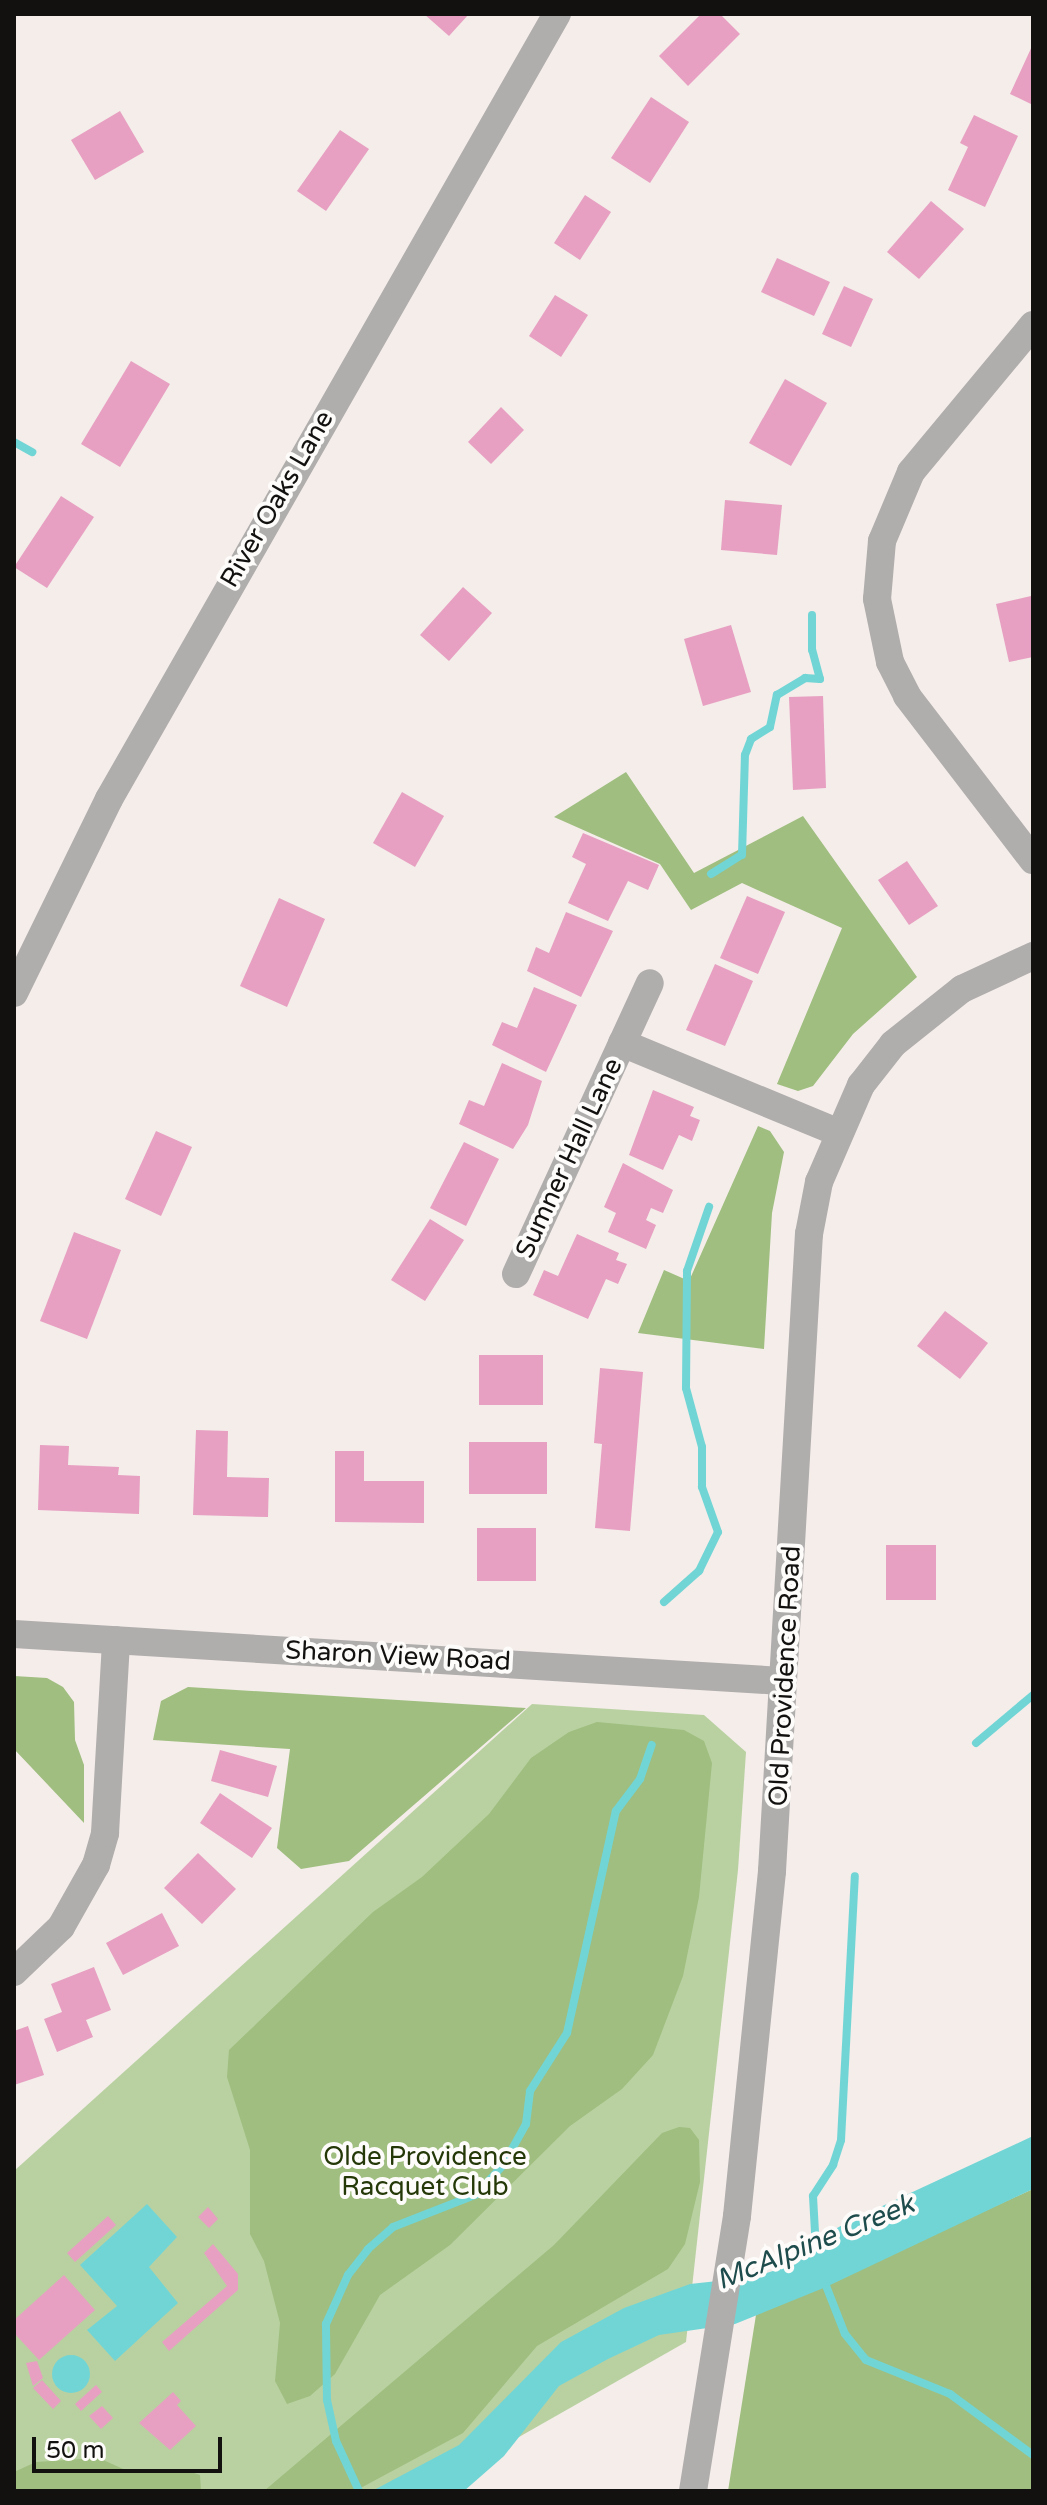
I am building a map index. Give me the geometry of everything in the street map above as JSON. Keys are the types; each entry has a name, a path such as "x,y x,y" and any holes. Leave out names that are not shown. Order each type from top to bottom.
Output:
{"street":[{"name":"River Oaks Lane","path":"14,993 109,799 557,14"},
{"path":"1033,325 911,472 882,541 877,599 890,662 907,696 1033,860"},
{"name":"Old Providence Road","path":"693,2491 737,2216 772,1871 809,1234 837,1132 876,1063 902,1036 962,989 1033,956"},
{"name":"Sumner Hall Lane","path":"516,1274 650,983"},
{"name":"Sumner Hall Lane","path":"622,1043 837,1132"},
{"name":"Sharon View Road","path":"14,1634 782,1681"},
{"path":"14,1972 61,1927 96,1865 105,1833 116,1640"}],"green space":[{"path":"626,772 694,873 803,816 917,977 853,1034 813,1086 798,1091 777,1084 842,928 742,883 691,910 660,864 554,817"},
{"path":"758,1126 770,1131 784,1152 772,1213 764,1349 638,1333 664,1270 689,1281"},
{"path":"14,1676 47,1678 63,1687 74,1702 75,1740 84,1765 84,1823 14,1749"},
{"path":"188,1687 526,1708 349,1861 301,1869 277,1848 290,1749 153,1740 161,1701"},
{"name":"Olde Providence Racquet Club","path":"532,1704 704,1715 746,1752 738,1870 686,2342 424,2491 14,2491 14,2171"},
{"path":"597,1722 684,1730 704,1741 712,1763 699,1897 683,1976 653,2055 622,2089 570,2126 450,2245 380,2295 335,2374 310,2396 287,2404 275,2381 280,2323 264,2261 250,2234 250,2150 227,2077 229,2050 373,1912 422,1877 489,1814 531,1758 569,1732"},
{"path":"679,2127 690,2128 699,2140 700,2182 685,2244 668,2269 537,2346 463,2433 355,2491 264,2491 554,2245 662,2133"},
{"path":"1033,2189 1033,2491 728,2491 756,2315"},
{"path":"101,2459 132,2473 191,2472 200,2475 201,2491 14,2491 14,2472 36,2462"}],"water":[{"name":"McAlpine Creek","path":"1033,2136 1033,2189 826,2287 735,2324 659,2335 608,2359 559,2386 504,2456 464,2491 372,2491 459,2445 561,2342 624,2308 690,2284 754,2277 785,2267 817,2239 848,2222"},
{"path":"147,2204 177,2237 149,2267 178,2303 115,2361 87,2330 117,2306 80,2265"},
{"path":"71,2355 84,2361 90,2374 84,2387 71,2393 58,2387 52,2374 58,2361"}],"building":[{"path":"424,14 469,14 449,36"},
{"path":"701,14 720,14 740,34 688,86 659,56"},
{"path":"1033,44 1033,105 1010,94"},
{"path":"651,97 689,122 650,183 611,158"},
{"path":"120,111 144,152 95,180 71,140"},
{"path":"974,115 1018,136 985,207 948,190 968,147 960,143"},
{"path":"340,130 369,149 326,211 297,191"},
{"path":"585,195 611,212 580,260 554,243"},
{"path":"931,201 964,229 919,279 887,252"},
{"path":"777,258 830,282 814,316 761,292"},
{"path":"844,286 873,299 851,347 822,334"},
{"path":"555,295 588,315 561,357 529,336"},
{"path":"131,361 170,384 120,467 81,444"},
{"path":"785,379 827,403 791,466 749,443"},
{"path":"501,407 524,430 491,464 468,442"},
{"path":"61,496 94,517 47,588 14,567"},
{"path":"725,500 782,505 777,555 721,550"},
{"path":"463,587 492,613 449,661 420,635"},
{"path":"1031,596 1033,657 1009,662 996,604"},
{"path":"731,625 751,692 703,706 684,639"},
{"path":"823,696 826,788 793,790 789,697"},
{"path":"402,792 444,816 415,867 373,843"},
{"path":"583,833 659,865 648,890 628,881 608,921 568,903 586,864 572,857"},
{"path":"907,861 938,906 909,925 878,880"},
{"path":"747,896 785,912 758,974 720,958"},
{"path":"279,898 325,919 287,1007 240,986"},
{"path":"566,912 613,931 581,997 527,971 536,947 549,953"},
{"path":"715,964 753,981 725,1046 686,1030"},
{"path":"534,987 577,1005 546,1072 492,1045 502,1022 517,1028"},
{"path":"502,1063 542,1081 528,1125 513,1149 459,1124 469,1100 484,1106"},
{"path":"653,1090 694,1107 690,1116 700,1120 692,1141 679,1135 663,1170 629,1155"},
{"path":"156,1131 192,1147 161,1216 125,1199"},
{"path":"464,1142 499,1159 466,1226 430,1208"},
{"path":"623,1163 673,1190 663,1213 651,1208 646,1220 656,1225 646,1249 608,1232 616,1213 604,1207"},
{"path":"430,1219 464,1240 425,1301 391,1280"},
{"path":"74,1232 121,1250 87,1339 40,1321"},
{"path":"577,1234 619,1253 616,1260 627,1264 618,1284 606,1279 588,1319 533,1295 544,1270 558,1276"},
{"path":"945,1311 988,1343 960,1379 917,1346"},
{"path":"479,1355 543,1355 543,1405 479,1405"},
{"path":"600,1368 643,1372 630,1531 595,1528 602,1444 594,1443"},
{"path":"196,1430 228,1431 227,1477 269,1478 268,1517 193,1515"},
{"path":"469,1442 547,1442 547,1494 469,1494"},
{"path":"40,1445 69,1446 68,1465 119,1467 118,1475 140,1476 139,1514 38,1510"},
{"path":"335,1451 364,1451 364,1481 424,1481 424,1523 335,1522"},
{"path":"477,1528 536,1528 536,1581 477,1581"},
{"path":"886,1545 936,1545 936,1600 886,1600"},
{"path":"220,1750 277,1766 268,1797 211,1781"},
{"path":"220,1793 272,1828 252,1858 200,1823"},
{"path":"198,1853 236,1889 202,1924 164,1888"},
{"path":"162,1913 179,1946 123,1975 106,1943"},
{"path":"94,1967 111,2010 86,2020 93,2037 57,2052 44,2019 62,2012 51,1984"},
{"path":"28,2026 44,2075 14,2085 14,2031"},
{"path":"208,2207 218,2219 209,2228 198,2217"},
{"path":"108,2216 116,2225 75,2262 67,2253"},
{"path":"213,2244 238,2274 238,2290 169,2351 162,2342 227,2286 204,2253"},
{"path":"64,2275 95,2310 39,2360 14,2333 14,2320"},
{"path":"37,2361 43,2378 33,2386 26,2363"},
{"path":"42,2380 61,2401 53,2409 33,2388"},
{"path":"96,2385 102,2392 81,2411 75,2404"},
{"path":"173,2392 181,2401 177,2405 196,2426 170,2450 139,2423"},
{"path":"102,2406 113,2418 101,2429 89,2416"}],"waterway":[{"path":"14,442 32,452"},
{"path":"711,874 742,855 745,755 751,739 770,727 777,695 805,678 820,679 812,650 812,615"},
{"path":"664,1602 699,1571 718,1532 702,1487 702,1447 686,1388 687,1271 709,1207"},
{"path":"976,1743 1033,1695"},
{"path":"359,2491 336,2441 327,2400 326,2324 348,2275 368,2249 393,2227 477,2194 503,2165 526,2124 530,2091 567,2033 616,1811 640,1779 652,1745"},
{"name":"McAlpine Creek","path":"816,2250 813,2196 833,2165 841,2140 855,1876"},
{"path":"823,2278 845,2334 866,2360 950,2394 1033,2455"}]}
